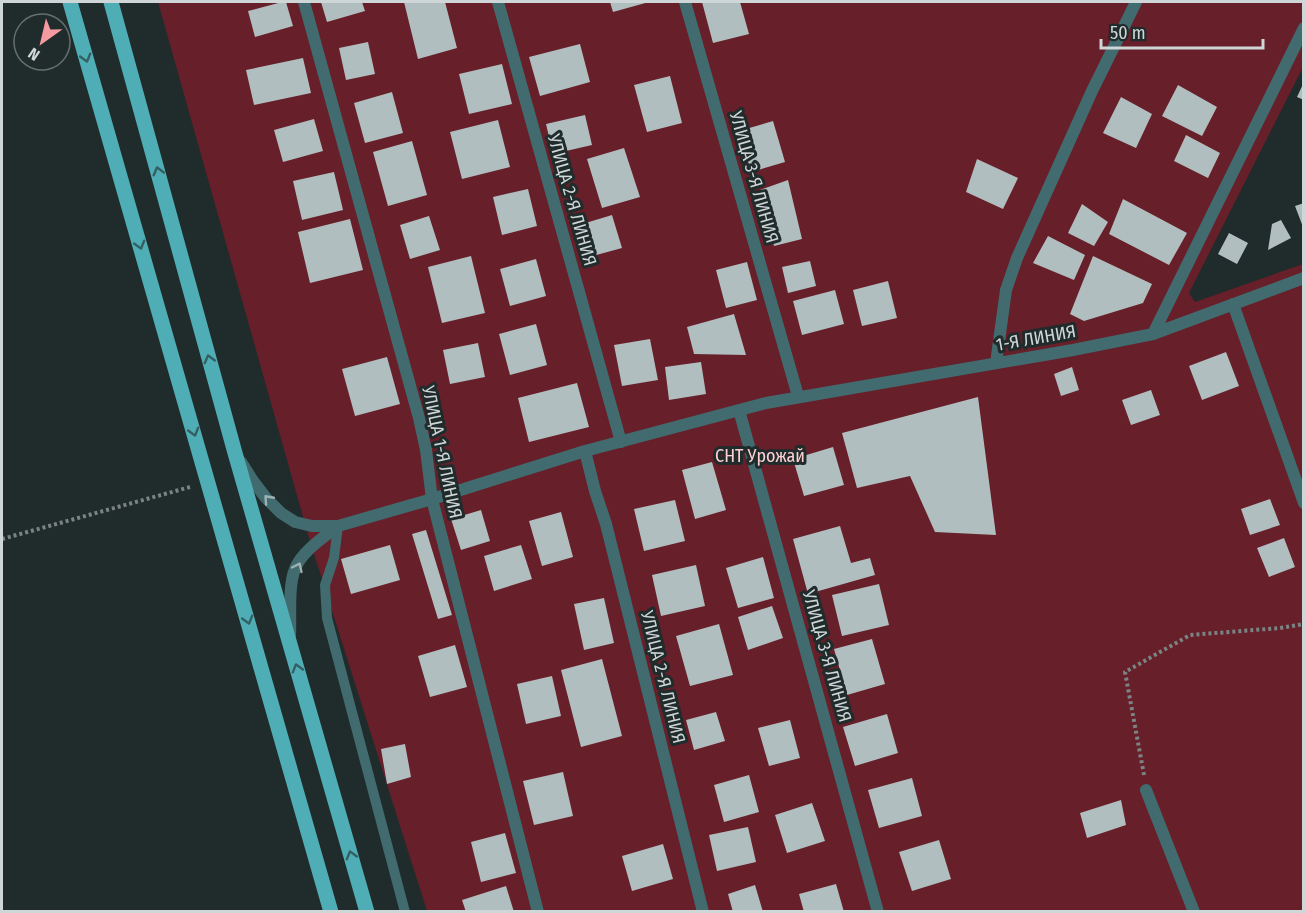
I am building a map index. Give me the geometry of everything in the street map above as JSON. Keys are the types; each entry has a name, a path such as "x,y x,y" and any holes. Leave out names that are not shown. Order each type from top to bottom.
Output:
{"main road":[{"path":"69,2 331,912"},
{"path":"111,2 235,453 367,912"}],"street":[{"name":"УЛИЦА 1-Я ЛИНИЯ","path":"304,2 419,418 426,450 432,499 538,912"},
{"name":"УЛИЦА 2-Я ЛИНИЯ","path":"498,2 621,442"},
{"name":"УЛИЦА 3-Я ЛИНИЯ","path":"685,2 798,396"},
{"path":"996,363 1006,290 1017,258 1136,2"},
{"path":"1153,334 1304,28"},
{"name":"1-Я ЛИНИЯ","path":"338,526 585,451 766,403 1153,334 1304,278"},
{"path":"1233,304 1304,503"},
{"name":"УЛИЦА 3-Я ЛИНИЯ","path":"739,410 878,912"},
{"name":"УЛИЦА 2-Я ЛИНИЯ","path":"585,451 606,524 703,912"},
{"path":"235,453 266,498 281,513 295,522 312,526 338,526"},
{"path":"290,645 291,591 295,568 315,543 338,526"},
{"path":"1146,790 1194,912"}],"lane":[{"path":"338,526 334,558 325,585 327,618 405,912"}],"path":[{"path":"2,539 208,482"},
{"path":"1146,790 1125,672 1190,635 1304,624"}],"green space":[{"name":"СНТ Урожай","path":"158,2 1303,2 1303,67 1189,293 1195,302 1303,264 1303,911 427,911 309,538"}],"building":[{"path":"286,2 293,26 255,37 248,11"},
{"path":"321,2 362,2 365,11 327,22"},
{"path":"404,2 445,2 457,48 418,59"},
{"path":"610,2 649,2 613,12"},
{"path":"702,2 740,2 749,34 713,43"},
{"path":"368,42 375,74 346,80 339,48"},
{"path":"580,44 590,82 540,96 529,57"},
{"path":"303,58 311,93 254,105 246,70"},
{"path":"502,64 512,104 469,114 459,74"},
{"path":"670,76 682,123 647,132 634,85"},
{"path":"1304,82 1304,100 1297,97"},
{"path":"1178,85 1217,107 1202,136 1162,116"},
{"path":"392,92 403,133 365,143 354,103"},
{"path":"1121,97 1152,114 1136,148 1103,133"},
{"path":"585,115 592,145 553,154 546,124"},
{"path":"314,119 323,151 283,162 274,130"},
{"path":"498,120 510,167 462,179 450,132"},
{"path":"773,121 785,162 751,172 739,131"},
{"path":"1186,135 1220,153 1208,178 1174,161"},
{"path":"412,141 427,195 388,206 373,152"},
{"path":"624,148 640,197 602,208 587,159"},
{"path":"977,159 1018,178 1003,209 966,192"},
{"path":"334,172 343,210 302,220 293,181"},
{"path":"788,180 802,239 774,246 760,190"},
{"path":"528,189 537,226 502,235 493,197"},
{"path":"1123,199 1187,233 1169,265 1109,234"},
{"path":"1304,203 1304,227 1303,227 1295,206"},
{"path":"1082,204 1108,222 1094,246 1068,233"},
{"path":"612,215 622,248 589,257 579,225"},
{"path":"429,216 440,250 410,259 400,225"},
{"path":"350,219 363,270 310,283 298,232"},
{"path":"1281,220 1291,238 1268,250 1272,224"},
{"path":"1229,233 1248,243 1237,264 1218,254"},
{"path":"1048,236 1085,255 1074,280 1033,263"},
{"path":"471,256 485,313 442,323 428,267"},
{"path":"1093,256 1152,284 1143,303 1084,321 1070,314"},
{"path":"536,259 546,296 510,306 500,269"},
{"path":"810,261 816,286 788,293 782,267"},
{"path":"747,262 757,300 726,308 716,270"},
{"path":"888,281 897,318 862,326 853,290"},
{"path":"835,290 844,324 802,335 793,301"},
{"path":"734,314 746,355 694,354 687,327"},
{"path":"536,324 547,365 510,375 499,334"},
{"path":"650,339 658,380 622,386 614,345"},
{"path":"478,343 485,377 450,384 443,350"},
{"path":"1226,352 1239,386 1202,400 1189,366"},
{"path":"387,357 400,404 355,416 342,369"},
{"path":"701,362 706,394 669,400 665,367"},
{"path":"1072,367 1079,390 1061,396 1054,374"},
{"path":"577,383 589,427 529,442 518,398"},
{"path":"1151,390 1160,415 1131,425 1122,400"},
{"path":"978,397 996,535 935,532 910,476 857,488 842,433"},
{"path":"833,447 844,485 804,496 793,459"},
{"path":"712,462 726,510 695,519 682,470"},
{"path":"1270,499 1280,525 1250,535 1241,509"},
{"path":"675,500 685,541 644,551 634,509"},
{"path":"481,510 490,541 461,550 451,519"},
{"path":"561,512 573,557 542,566 529,521"},
{"path":"840,526 851,563 870,558 875,575 808,594 793,539"},
{"path":"426,530 452,615 438,619 412,534"},
{"path":"1284,538 1295,567 1269,577 1257,548"},
{"path":"390,545 400,580 351,594 341,559"},
{"path":"521,545 532,579 494,591 484,556"},
{"path":"763,557 774,598 738,608 726,568"},
{"path":"696,565 705,606 661,616 652,575"},
{"path":"879,584 889,625 842,636 832,595"},
{"path":"604,598 614,643 584,650 574,604"},
{"path":"772,606 783,638 748,650 738,617"},
{"path":"719,624 733,675 690,686 676,636"},
{"path":"872,639 885,684 847,695 834,649"},
{"path":"455,645 467,687 430,697 418,656"},
{"path":"602,659 622,736 581,747 561,670"},
{"path":"552,676 561,716 526,724 517,684"},
{"path":"716,712 725,741 694,750 686,720"},
{"path":"887,714 898,753 855,766 843,727"},
{"path":"790,720 800,758 769,766 758,728"},
{"path":"405,744 411,777 387,784 381,749"},
{"path":"563,772 573,816 534,825 523,781"},
{"path":"749,775 759,812 724,822 714,785"},
{"path":"912,778 922,816 879,828 868,790"},
{"path":"1121,800 1126,825 1087,838 1080,813"},
{"path":"812,803 825,841 787,853 775,815"},
{"path":"748,827 756,862 717,871 709,835"},
{"path":"505,833 516,873 481,882 471,842"},
{"path":"939,840 951,879 912,891 899,852"},
{"path":"663,844 673,879 632,891 622,856"},
{"path":"836,884 844,912 804,912 799,894"},
{"path":"755,885 763,912 733,912 728,894"},
{"path":"506,886 514,912 466,912 462,900"}]}
